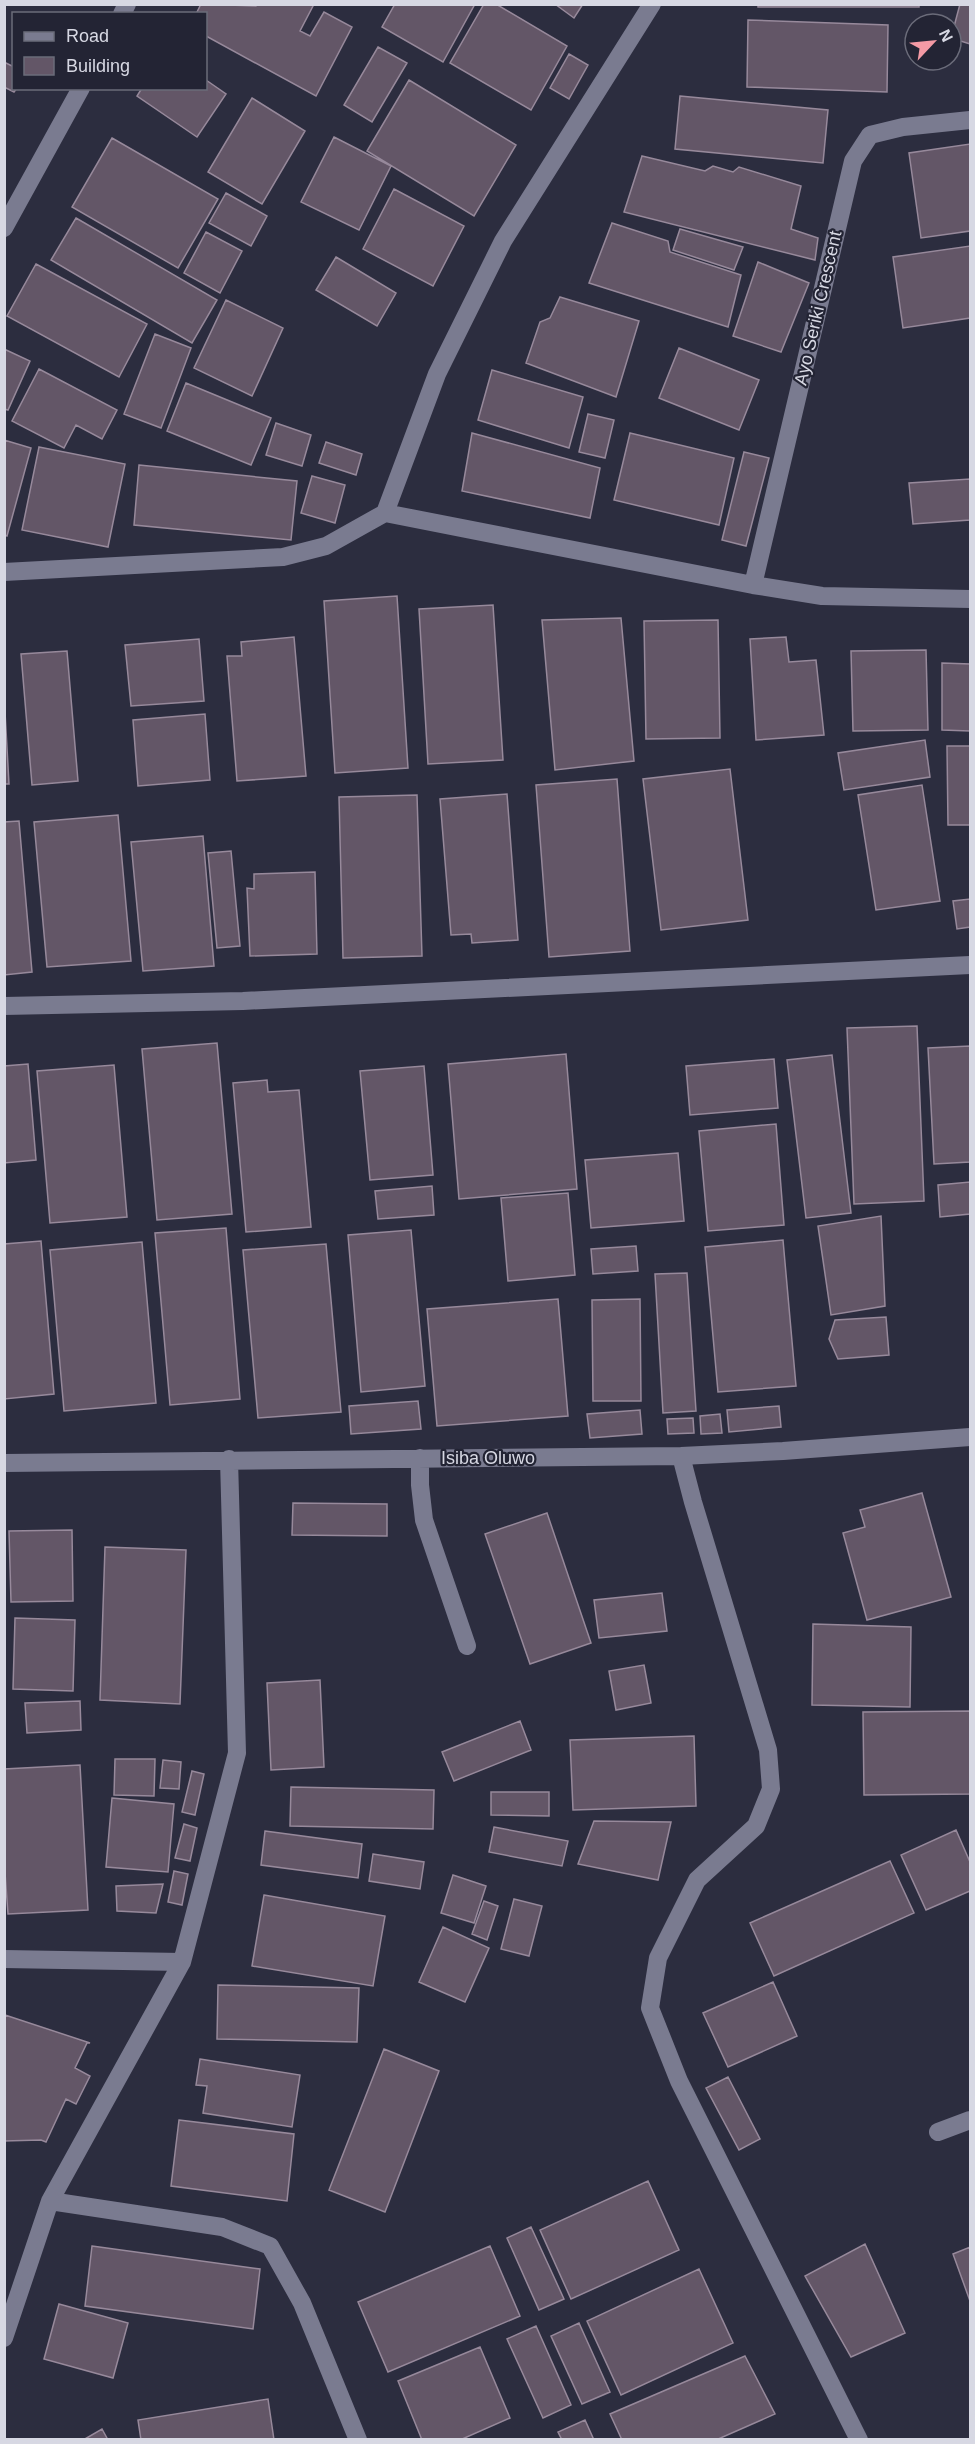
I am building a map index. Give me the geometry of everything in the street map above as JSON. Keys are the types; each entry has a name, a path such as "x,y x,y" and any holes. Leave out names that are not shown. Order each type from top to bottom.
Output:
{"street":[{"path":"4,572 283,557 326,546 385,513 437,374 503,241 652,4"},
{"path":"4,228 80,90"},
{"name":"Ayo Seriki Crescent","path":"753,585 853,160 870,135 903,127 970,120"},
{"path":"385,513 753,585 822,596 970,599"},
{"path":"4,1006 243,1001 970,965"},
{"name":"Isiba Oluwo","path":"4,1463 681,1456 970,1437"},
{"path":"681,1456 768,1750 771,1790 756,1826 697,1881 658,1958 650,2008 679,2081 860,2439"},
{"path":"420,1458 424,1520 467,1646"},
{"path":"4,2338 50,2201 182,1962 237,1753 229,1460"},
{"path":"4,1959 182,1962"},
{"path":"938,2132 970,2120"},
{"path":"50,2201 222,2227 270,2246 302,2303 358,2439"}],"building":[{"path":"201,4 256,6 257,4 310,4 313,6 300,31 310,36 324,12 352,27 316,96 207,37 207,12 197,12"},
{"path":"395,4 475,4 443,62 382,27"},
{"path":"484,4 496,4 567,46 531,110 450,63"},
{"path":"555,4 583,4 574,18"},
{"path":"758,4 919,4 919,7 758,7"},
{"path":"960,4 970,4 970,44 963,42 963,12 958,12"},
{"path":"748,20 888,25 887,92 747,87"},
{"path":"378,47 407,63 372,122 344,105"},
{"path":"569,54 588,65 569,99 550,88"},
{"path":"4,62 12,66 12,90 16,90 14,92 4,87"},
{"path":"409,80 516,145 474,216 367,151"},
{"path":"207,81 226,94 197,137 137,96 141,90 207,90"},
{"path":"680,96 828,110 823,163 675,149"},
{"path":"252,98 305,131 262,204 208,172"},
{"path":"334,137 391,166 359,230 301,202"},
{"path":"112,138 218,199 178,268 72,207"},
{"path":"970,144 970,231 921,238 909,153"},
{"path":"642,156 705,171 713,166 733,172 739,167 801,186 791,229 818,238 815,260 624,212"},
{"path":"394,189 464,226 433,286 363,249"},
{"path":"226,193 267,216 251,246 209,223"},
{"path":"76,218 217,300 192,343 51,260"},
{"path":"612,223 668,241 670,252 741,275 728,327 589,283"},
{"path":"680,229 743,247 734,270 673,250"},
{"path":"206,232 242,251 220,293 184,273"},
{"path":"970,246 970,318 903,328 893,257"},
{"path":"336,257 396,293 377,326 316,290"},
{"path":"758,262 809,283 781,352 733,336"},
{"path":"36,264 147,324 119,377 7,316"},
{"path":"560,297 639,321 616,397 526,363 540,322 550,318"},
{"path":"226,300 283,328 252,396 194,368"},
{"path":"155,334 191,348 161,428 124,414"},
{"path":"679,348 759,380 739,430 659,398"},
{"path":"4,349 30,361 8,410 4,409"},
{"path":"39,369 117,410 102,439 76,425 64,448 12,421"},
{"path":"492,370 583,397 569,448 478,420"},
{"path":"186,383 271,418 251,465 167,431"},
{"path":"588,414 614,420 605,458 579,452"},
{"path":"276,423 311,435 302,466 266,455"},
{"path":"472,433 600,468 590,518 462,491"},
{"path":"630,433 734,458 719,525 614,500"},
{"path":"4,440 31,448 7,536 4,535"},
{"path":"326,442 362,454 356,475 319,463"},
{"path":"39,447 125,464 108,547 22,530"},
{"path":"744,452 769,458 746,546 722,540"},
{"path":"139,465 297,481 291,540 134,525"},
{"path":"312,476 345,485 335,523 301,513"},
{"path":"970,479 970,520 913,524 909,483"},
{"path":"397,596 408,768 335,773 324,601"},
{"path":"493,605 503,760 428,764 419,609"},
{"path":"621,618 634,761 555,770 542,620"},
{"path":"718,620 720,738 646,739 644,621"},
{"path":"294,637 306,776 237,781 227,656 242,656 241,642"},
{"path":"786,637 789,662 816,660 824,735 756,740 750,639"},
{"path":"199,639 204,701 131,706 125,645"},
{"path":"926,650 928,730 853,731 851,651"},
{"path":"67,651 78,781 32,785 21,654"},
{"path":"942,663 970,664 970,731 942,730"},
{"path":"4,694 9,784 4,784"},
{"path":"205,714 210,780 138,786 133,720"},
{"path":"925,740 930,777 844,790 838,753"},
{"path":"947,746 970,746 970,825 948,825"},
{"path":"730,769 748,920 661,930 643,779"},
{"path":"617,779 630,951 549,957 536,785"},
{"path":"922,785 940,901 876,910 858,795"},
{"path":"507,794 518,940 472,943 471,934 451,935 440,799"},
{"path":"417,795 422,956 343,958 339,797"},
{"path":"118,815 131,961 47,967 34,822"},
{"path":"19,821 32,972 4,975 4,822"},
{"path":"203,836 214,966 143,971 131,842"},
{"path":"231,851 240,946 217,948 208,853"},
{"path":"315,872 317,954 250,956 247,888 254,889 254,874"},
{"path":"970,899 970,927 957,929 953,901"},
{"path":"917,1026 924,1201 854,1204 847,1028"},
{"path":"217,1043 232,1214 157,1220 142,1049"},
{"path":"970,1046 970,1162 934,1164 928,1048"},
{"path":"566,1054 577,1189 459,1199 448,1064"},
{"path":"832,1055 851,1213 806,1218 787,1060"},
{"path":"774,1059 778,1108 690,1115 686,1066"},
{"path":"28,1064 36,1160 4,1163 4,1066"},
{"path":"114,1065 127,1217 50,1223 37,1071"},
{"path":"424,1066 433,1175 370,1180 360,1071"},
{"path":"267,1080 268,1092 299,1090 311,1227 246,1232 233,1083"},
{"path":"776,1124 784,1225 708,1231 699,1131"},
{"path":"678,1153 684,1221 591,1228 585,1160"},
{"path":"970,1182 970,1214 940,1217 938,1185"},
{"path":"432,1186 434,1215 378,1219 375,1191"},
{"path":"568,1193 575,1275 508,1281 501,1198"},
{"path":"881,1216 885,1306 831,1315 818,1226"},
{"path":"226,1228 240,1399 170,1405 155,1233"},
{"path":"411,1230 425,1386 361,1392 348,1235"},
{"path":"783,1240 796,1386 718,1392 705,1247"},
{"path":"41,1241 54,1394 4,1399 4,1244"},
{"path":"142,1242 156,1403 64,1411 50,1250"},
{"path":"326,1244 341,1412 258,1418 243,1250"},
{"path":"636,1246 638,1271 593,1274 591,1249"},
{"path":"687,1273 696,1411 663,1413 655,1274"},
{"path":"558,1299 568,1416 437,1426 427,1309"},
{"path":"640,1299 641,1401 593,1401 592,1300"},
{"path":"886,1317 889,1355 838,1359 829,1339 835,1320"},
{"path":"418,1401 421,1429 351,1434 349,1406"},
{"path":"779,1406 781,1427 729,1432 727,1410"},
{"path":"640,1410 642,1434 590,1438 587,1414"},
{"path":"720,1414 722,1433 701,1434 700,1416"},
{"path":"693,1418 694,1433 668,1434 667,1419"},
{"path":"922,1493 951,1597 867,1620 843,1533 865,1527 860,1510"},
{"path":"293,1503 387,1504 387,1536 292,1535"},
{"path":"547,1513 591,1643 530,1664 485,1534"},
{"path":"72,1530 73,1601 11,1602 9,1531"},
{"path":"105,1547 186,1550 180,1704 100,1700"},
{"path":"662,1593 667,1631 599,1638 594,1600"},
{"path":"15,1618 75,1620 73,1691 13,1689"},
{"path":"813,1624 911,1627 910,1707 812,1705"},
{"path":"644,1665 651,1703 616,1710 609,1671"},
{"path":"320,1680 324,1767 271,1770 267,1683"},
{"path":"80,1701 81,1730 27,1733 25,1703"},
{"path":"970,1711 970,1794 864,1795 863,1712"},
{"path":"520,1721 531,1750 454,1781 442,1752"},
{"path":"694,1736 696,1806 573,1810 570,1740"},
{"path":"115,1759 155,1759 154,1796 114,1795"},
{"path":"163,1760 181,1762 179,1789 160,1788"},
{"path":"80,1765 88,1910 8,1914 4,1859 4,1769"},
{"path":"192,1771 204,1774 195,1815 182,1812"},
{"path":"291,1787 434,1790 433,1829 290,1826"},
{"path":"491,1792 549,1792 549,1816 491,1815"},
{"path":"112,1798 174,1804 168,1872 106,1867"},
{"path":"594,1821 671,1822 658,1880 578,1864"},
{"path":"184,1824 197,1828 190,1861 175,1858"},
{"path":"494,1827 568,1841 562,1866 489,1852"},
{"path":"956,1830 970,1862 970,1891 926,1910 901,1855"},
{"path":"265,1831 362,1844 358,1878 261,1865"},
{"path":"373,1854 424,1862 420,1889 369,1881"},
{"path":"890,1861 914,1913 774,1976 750,1923"},
{"path":"174,1871 188,1874 182,1905 168,1902"},
{"path":"453,1875 486,1886 474,1923 441,1913"},
{"path":"163,1884 156,1913 117,1911 116,1886"},
{"path":"264,1895 385,1916 373,1986 252,1966"},
{"path":"514,1899 542,1906 529,1956 501,1949"},
{"path":"484,1901 498,1906 487,1940 472,1934"},
{"path":"443,1927 489,1948 465,2002 419,1982"},
{"path":"773,1982 797,2036 728,2067 703,2013"},
{"path":"218,1985 359,1988 357,2042 217,2039"},
{"path":"5,2015 90,2043 87,2043 75,2068 90,2076 76,2104 66,2099 46,2142 41,2140 4,2141"},
{"path":"384,2049 439,2071 385,2212 329,2190"},
{"path":"200,2059 300,2075 292,2127 203,2113 207,2086 196,2085"},
{"path":"728,2077 760,2139 739,2150 706,2088"},
{"path":"179,2120 294,2134 287,2201 171,2186"},
{"path":"648,2181 679,2250 571,2299 540,2230"},
{"path":"531,2227 564,2299 539,2310 507,2238"},
{"path":"865,2244 905,2333 851,2357 805,2276"},
{"path":"92,2246 260,2269 253,2329 85,2306"},
{"path":"490,2246 520,2316 388,2372 358,2302"},
{"path":"970,2247 970,2301 953,2254"},
{"path":"699,2269 733,2343 621,2395 587,2321"},
{"path":"59,2304 128,2323 113,2378 44,2359"},
{"path":"579,2323 610,2392 582,2404 551,2336"},
{"path":"536,2326 571,2405 543,2418 507,2339"},
{"path":"480,2347 510,2418 460,2440 422,2440 398,2381"},
{"path":"745,2356 775,2414 716,2440 622,2440 610,2414"},
{"path":"268,2399 274,2440 141,2440 138,2420"},
{"path":"585,2420 594,2440 562,2440 558,2432"},
{"path":"102,2429 108,2440 83,2440"}]}
